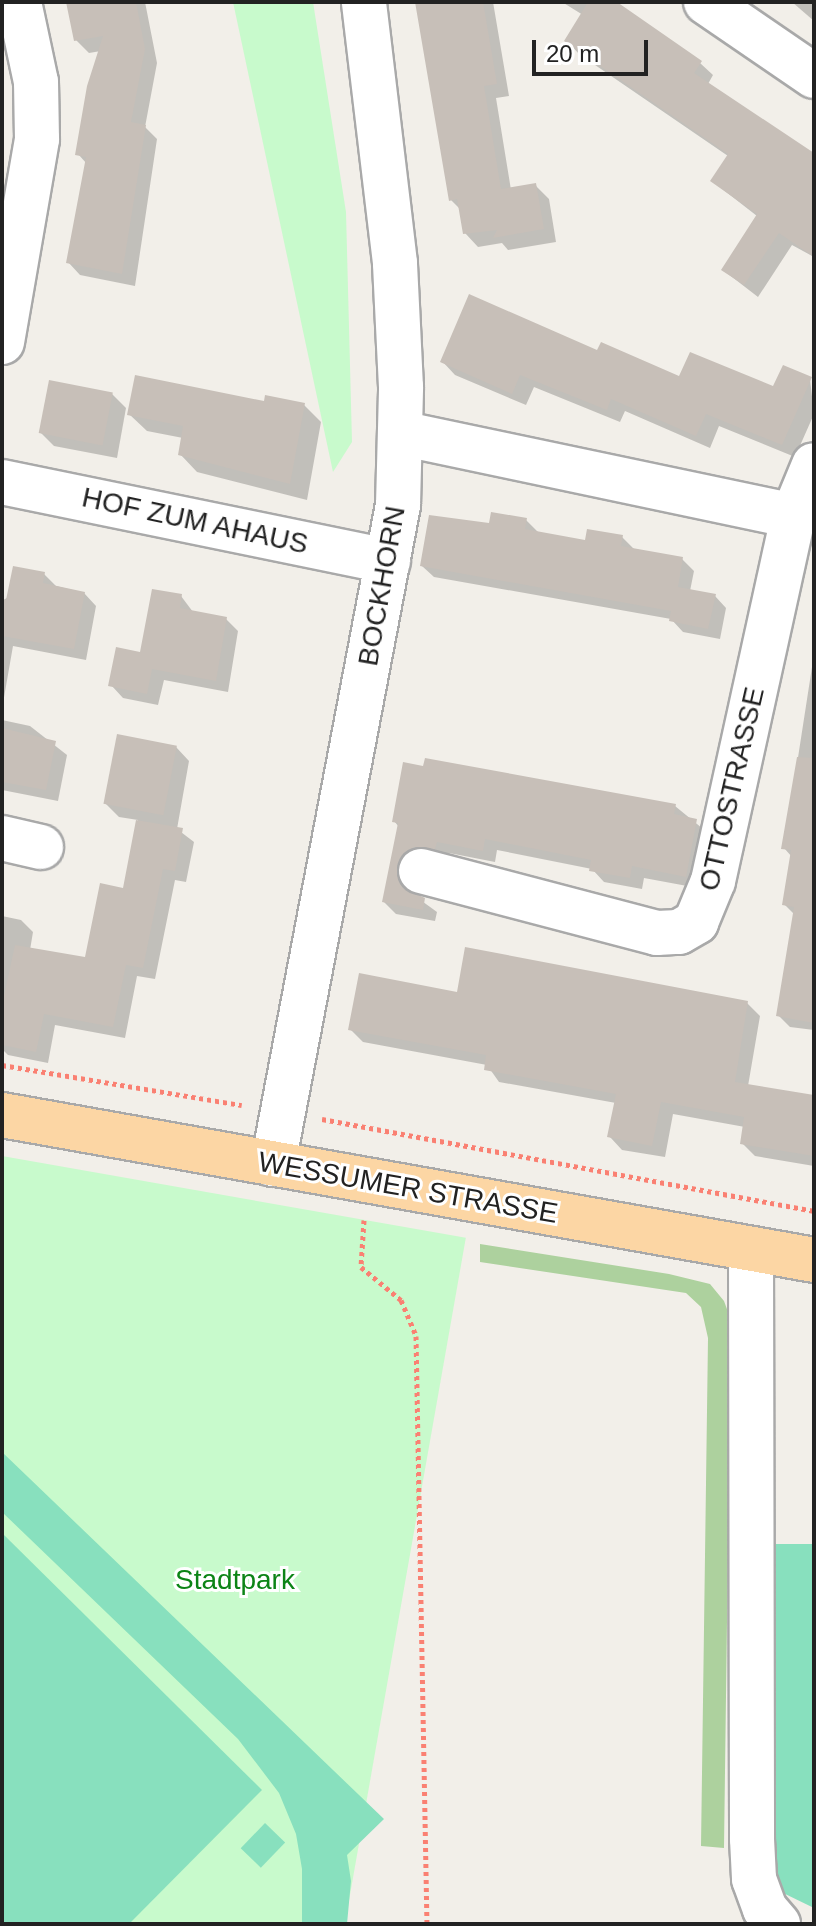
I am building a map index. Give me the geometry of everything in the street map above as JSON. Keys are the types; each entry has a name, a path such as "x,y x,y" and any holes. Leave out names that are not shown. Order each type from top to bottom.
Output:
{"main road":[{"name":"WESSUMER STRASSE","path":"2,1115 814,1260"}],"street":[{"path":"2,342 37,139 36,82 19,2"},
{"name":"BOCKHORN","path":"273,1164 398,505 400,433 395,263 364,2"},
{"path":"706,2 814,76"},
{"path":"400,433 793,516"},
{"name":"OTTOSTRASSE","path":"421,871 657,933 679,932 696,922 713,881 793,516 814,465"},
{"name":"HOF ZUM AHAUS","path":"2,482 388,561"},
{"path":"751,1249 752,1839 754,1879 765,1909 778,1924"}],"path":[{"path":"2,1065 284,1112 814,1211"},
{"path":"366,1180 361,1267 401,1300 416,1336 427,1924"}],"green space":[{"path":"233,2 313,2 346,212 352,442 333,472"},
{"name":"Stadtpark","path":"2,1156 466,1238 345,1924 2,1924"},
{"path":"480,1244 669,1274 710,1284 724,1301 731,1320 724,1848 701,1846 708,1338 701,1307 686,1293 480,1262"},
{"path":"2,1452 384,1819 347,1855 351,1881 347,1924 302,1924 302,1869 296,1834 279,1793 238,1739 2,1512"},
{"path":"2,1533 262,1790 129,1924 2,1924"},
{"path":"769,1544 814,1544 814,1908 779,1891 770,1868"},
{"path":"265,1823 285,1842 261,1868 241,1848"}],"building":[{"path":"66,2 136,2 145,49 131,122 146,125 122,274 66,263 86,157 75,155 87,86 103,36 74,41"},
{"path":"415,2 483,2 497,84 484,86 501,189 536,183 544,229 493,238 497,230 463,234 457,199 449,201"},
{"path":"588,2 617,2 702,61 694,73 814,153 814,257 779,233 744,285 721,270 757,214 710,181 728,154 564,41"},
{"path":"469,294 597,350 601,342 679,376 690,352 773,386 783,365 812,377 782,445 706,414 696,436 611,399 607,410 520,375 512,394 440,362"},
{"path":"135,375 264,401 265,395 305,403 290,484 178,455 183,426 127,415"},
{"path":"49,380 113,392 103,445 39,433"},
{"path":"491,512 527,518 525,529 585,540 587,529 623,535 621,546 683,557 678,587 716,594 708,629 669,621 671,611 420,566 429,515 489,523"},
{"path":"13,566 45,572 43,583 85,592 74,649 2,636 2,599 6,600"},
{"path":"152,589 182,594 180,608 227,617 216,681 152,669 147,694 108,686 116,647 140,652"},
{"path":"2,728 56,741 46,790 2,782"},
{"path":"117,734 177,746 163,815 103,804"},
{"path":"797,757 814,758 814,1023 776,1016 794,907 782,905 791,850 781,849"},
{"path":"425,758 676,804 674,814 697,819 686,877 632,866 630,878 589,871 591,860 485,839 483,851 437,842 435,849 414,847 397,865 403,888 425,898 423,910 382,902 398,823 392,822 403,762 423,766"},
{"path":"136,820 183,828 175,871 163,869 143,968 126,965 113,1027 44,1014 36,1052 2,1045 2,1005 15,945 85,957 100,883 123,888"},
{"path":"465,947 748,1001 735,1082 814,1095 814,1156 740,1144 744,1117 661,1102 652,1146 607,1137 616,1094 484,1070 486,1055 348,1030 359,973 457,992"}]}
